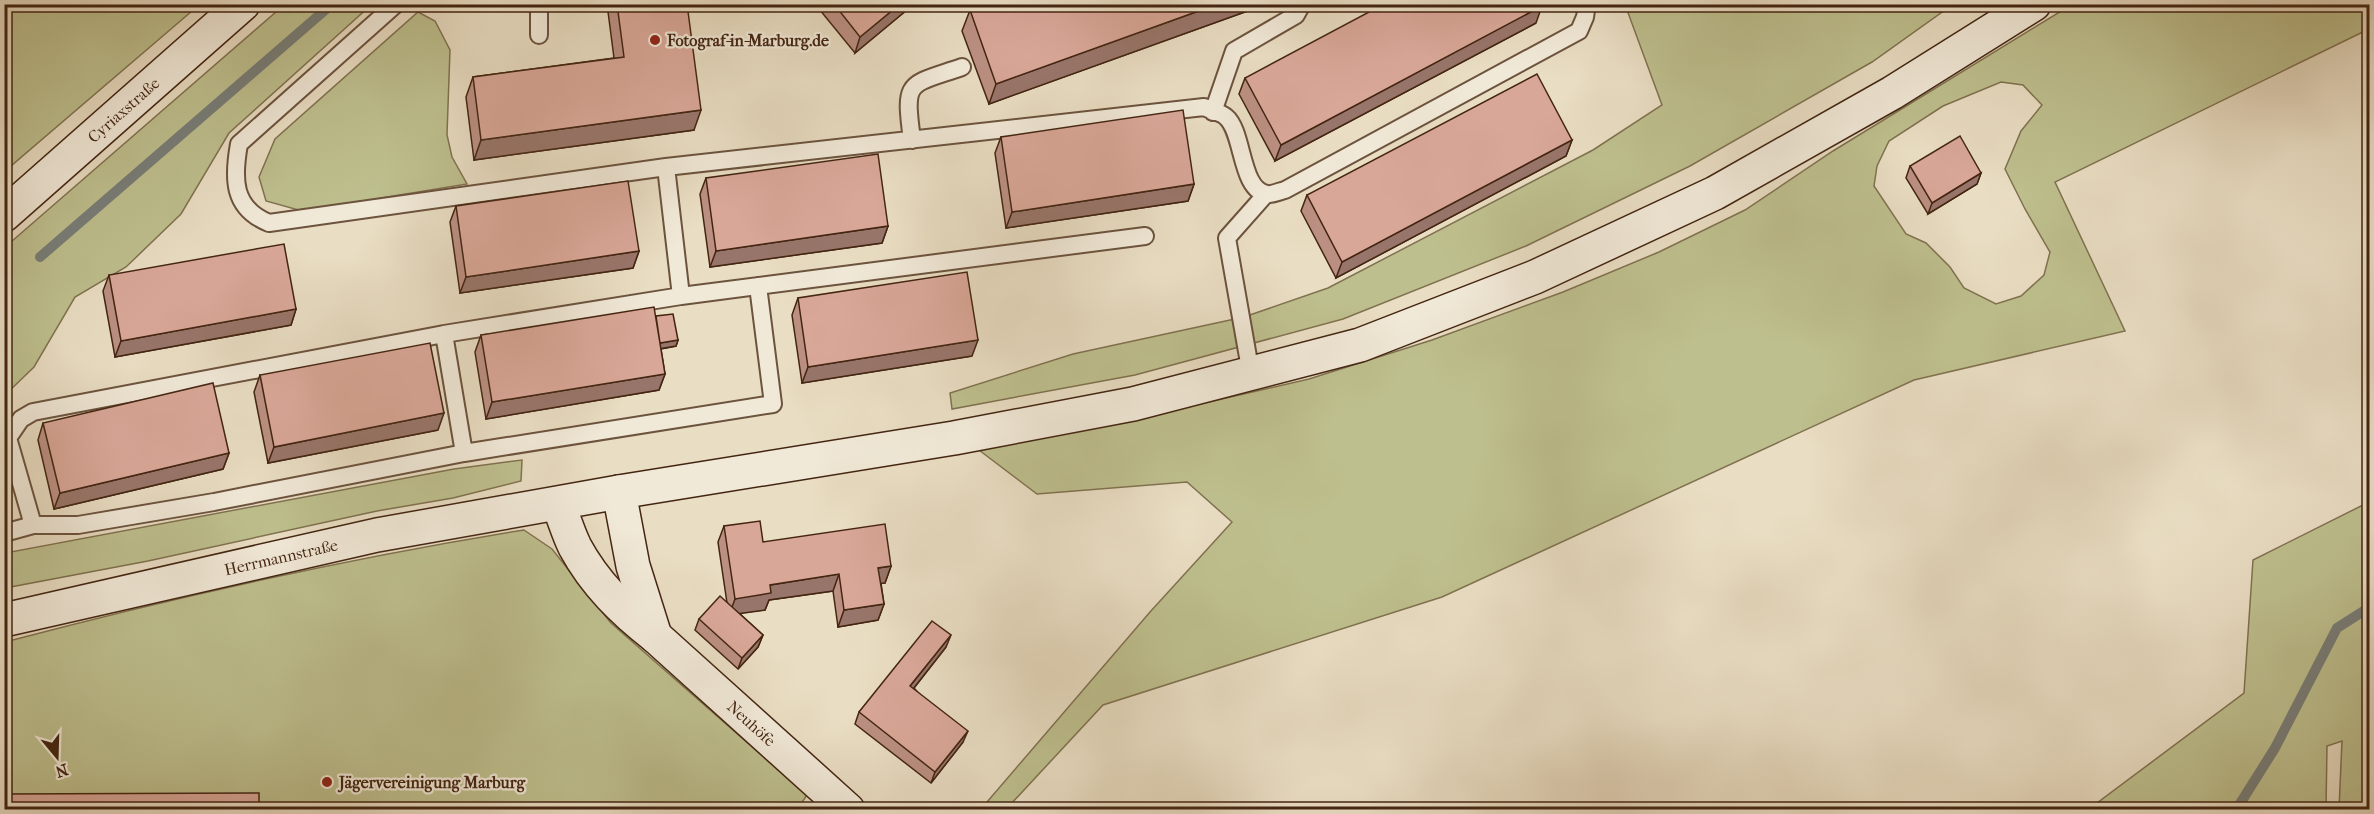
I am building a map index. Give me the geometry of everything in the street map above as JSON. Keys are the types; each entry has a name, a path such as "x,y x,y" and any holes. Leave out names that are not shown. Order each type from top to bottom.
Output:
{"street":[{"name":"Cyriaxstraße","path":"4,214 243,4"},
{"name":"Herrmannstraße","path":"4,620 377,535 620,492 965,436 1133,404 1360,345 1535,278 1714,193 1892,93 2034,4"},
{"path":"620,492 633,566 655,636"},
{"name":"Neuhöfe","path":"558,504 575,547 605,592 623,612 655,636 848,810"}],"lane":[{"path":"396,4 239,144 234,172 240,198 255,217 269,223 666,167 1204,107 1226,116 1252,185 1266,194"},
{"path":"539,4 540,35"},
{"path":"1213,112 1234,51 1296,15 1302,4"},
{"path":"1251,374 1227,238 1266,194 1285,190 1579,31 1587,4"},
{"path":"912,140 907,107 909,93 917,82 962,67"},
{"path":"666,167 681,296"},
{"path":"33,525 8,438 21,419 33,412 444,334 681,296 1145,236"},
{"path":"4,533 33,525 78,525 214,502 464,453 773,405 758,286"},
{"path":"444,334 464,453"}],"green space":[{"path":"5,4 199,4 199,5 5,171"},
{"path":"284,5 371,5 229,133 181,214 126,267 75,297 34,367 5,395 4,248"},
{"path":"1638,5 1952,5 1872,62 1690,166 1526,246 1343,319 1135,375 952,409 950,393 1073,354 1244,317 1328,288 1593,150 1662,105 1627,10"},
{"path":"2071,5 2369,5 2369,29 2055,182 2125,331 1914,380 1442,597 1103,705 1010,805 1011,809 981,809 1150,612 1232,522 1187,482 1037,494 975,447 1117,423 1309,379 1432,340 1563,292 1659,252 1745,210 1833,151","holes":["2001,82 2023,85 2042,105 2021,131 2005,169 2050,252 2044,275 2021,296 1996,304 1964,288 1950,267 1926,243 1906,234 1874,186 1877,166 1889,141 1943,106"]},
{"path":"418,12 435,21 450,50 447,135 452,157 467,184 302,211 266,201 259,177 275,139"},
{"path":"522,460 521,481 453,498 377,511 148,561 5,588 5,553 454,469"},
{"path":"2369,502 2369,809 2339,809 2342,741 2327,746 2326,809 2089,809 2244,693 2253,560"},
{"path":"524,530 552,549 611,623 807,795 797,810 5,810 5,642 133,609 263,580 393,553"}],"building":[{"path":"617,4 687,4 701,110 481,140 473,77 624,57"},
{"path":"834,4 900,4 860,37"},
{"path":"986,4 1218,4 996,84 970,10"},
{"path":"1384,4 1541,4 1542,6 1281,145 1245,78"},
{"path":"1537,74 1572,140 1342,262 1307,195"},
{"path":"1183,110 1194,184 1012,212 1001,137"},
{"path":"1960,136 1981,173 1932,203 1910,166"},
{"path":"878,154 888,226 716,251 706,178"},
{"path":"628,181 639,251 466,277 456,206"},
{"path":"284,244 296,309 121,341 109,275"},
{"path":"967,272 978,340 808,367 798,298"},
{"path":"654,307 665,374 492,402 481,335"},
{"path":"673,314 678,340 660,343 656,316"},
{"path":"430,343 444,413 274,447 260,375"},
{"path":"213,383 229,453 60,493 43,423"},
{"path":"4,479 10,501 4,502"},
{"path":"760,521 763,542 885,524 891,566 878,568 884,604 844,610 839,574 770,585 771,593 735,599 724,526"},
{"path":"720,596 763,635 742,658 699,619"},
{"path":"932,621 951,635 910,686 968,731 935,772 859,712"},
{"path":"259,793 259,810 4,810 4,794"}],"waterway":[{"path":"40,257 332,4"},
{"path":"2236,810 2275,748 2337,628 2370,607"}],"place":[{"name":"Fotograf-in-Marburg.de","path":"655,40"},
{"name":"Jägervereinigung Marburg","path":"327,782"}]}
